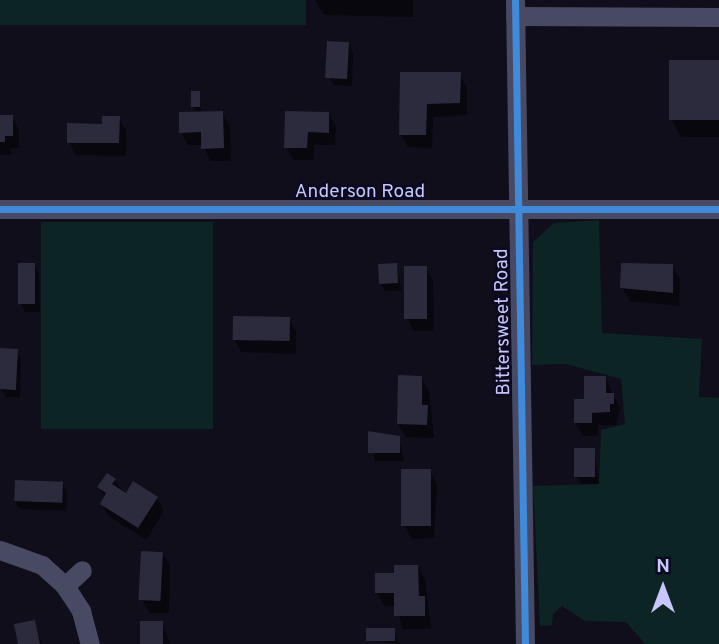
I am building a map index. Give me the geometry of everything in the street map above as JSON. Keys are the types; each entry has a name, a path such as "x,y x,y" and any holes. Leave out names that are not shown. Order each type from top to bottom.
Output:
{"street":[{"path":"515,8 719,17"},
{"name":"Bittersweet Road","path":"515,8 525,644"},
{"name":"Anderson Road","path":"0,209 719,209"},
{"path":"0,550 42,565 65,586 81,611 90,644"},
{"path":"65,586 82,570"}],"green space":[{"path":"0,0 306,0 306,25 0,25"},
{"path":"599,220 602,333 702,339 699,397 719,398 719,644 645,644 626,622 585,621 562,606 553,614 552,625 540,626 533,486 599,484 601,430 625,424 621,379 566,364 532,365 533,242 554,223"},
{"path":"41,222 213,222 213,429 41,429"}],"building":[{"path":"327,41 349,42 347,79 325,78"},
{"path":"669,60 719,60 719,120 669,120"},
{"path":"400,72 461,72 460,103 427,104 426,135 399,135"},
{"path":"191,91 200,91 200,107 191,107"},
{"path":"223,111 224,148 201,149 201,132 179,133 179,112"},
{"path":"285,111 329,112 329,133 308,132 307,148 284,148"},
{"path":"0,115 13,115 13,136 5,136 5,142 0,142"},
{"path":"102,116 120,116 119,143 67,143 67,123 102,124"},
{"path":"18,263 35,263 35,304 18,304"},
{"path":"397,263 398,283 379,284 378,264"},
{"path":"621,263 673,264 673,293 620,288"},
{"path":"404,266 427,266 427,319 404,319"},
{"path":"233,316 290,317 290,341 233,340"},
{"path":"0,348 18,349 16,390 0,389"},
{"path":"398,375 422,376 422,405 428,405 427,425 397,424"},
{"path":"584,376 606,376 606,393 614,393 614,404 610,404 610,412 592,413 592,423 574,423 574,399 584,399"},
{"path":"368,431 400,436 400,453 368,453"},
{"path":"574,448 595,448 595,477 574,477"},
{"path":"401,469 431,469 431,526 401,526"},
{"path":"107,473 116,479 112,484 126,493 133,481 158,497 138,528 100,504 106,493 97,487"},
{"path":"15,480 63,482 62,503 14,501"},
{"path":"141,551 163,552 160,601 138,600"},
{"path":"394,565 418,565 419,596 425,596 425,616 394,616 394,593 375,593 375,573 394,573"},
{"path":"35,620 40,644 18,644 14,624"},
{"path":"140,621 163,621 163,644 140,644"},
{"path":"366,628 395,628 395,641 366,641"}],"cycle path":[{"path":"515,0 525,644"},
{"path":"0,209 719,209"}]}
